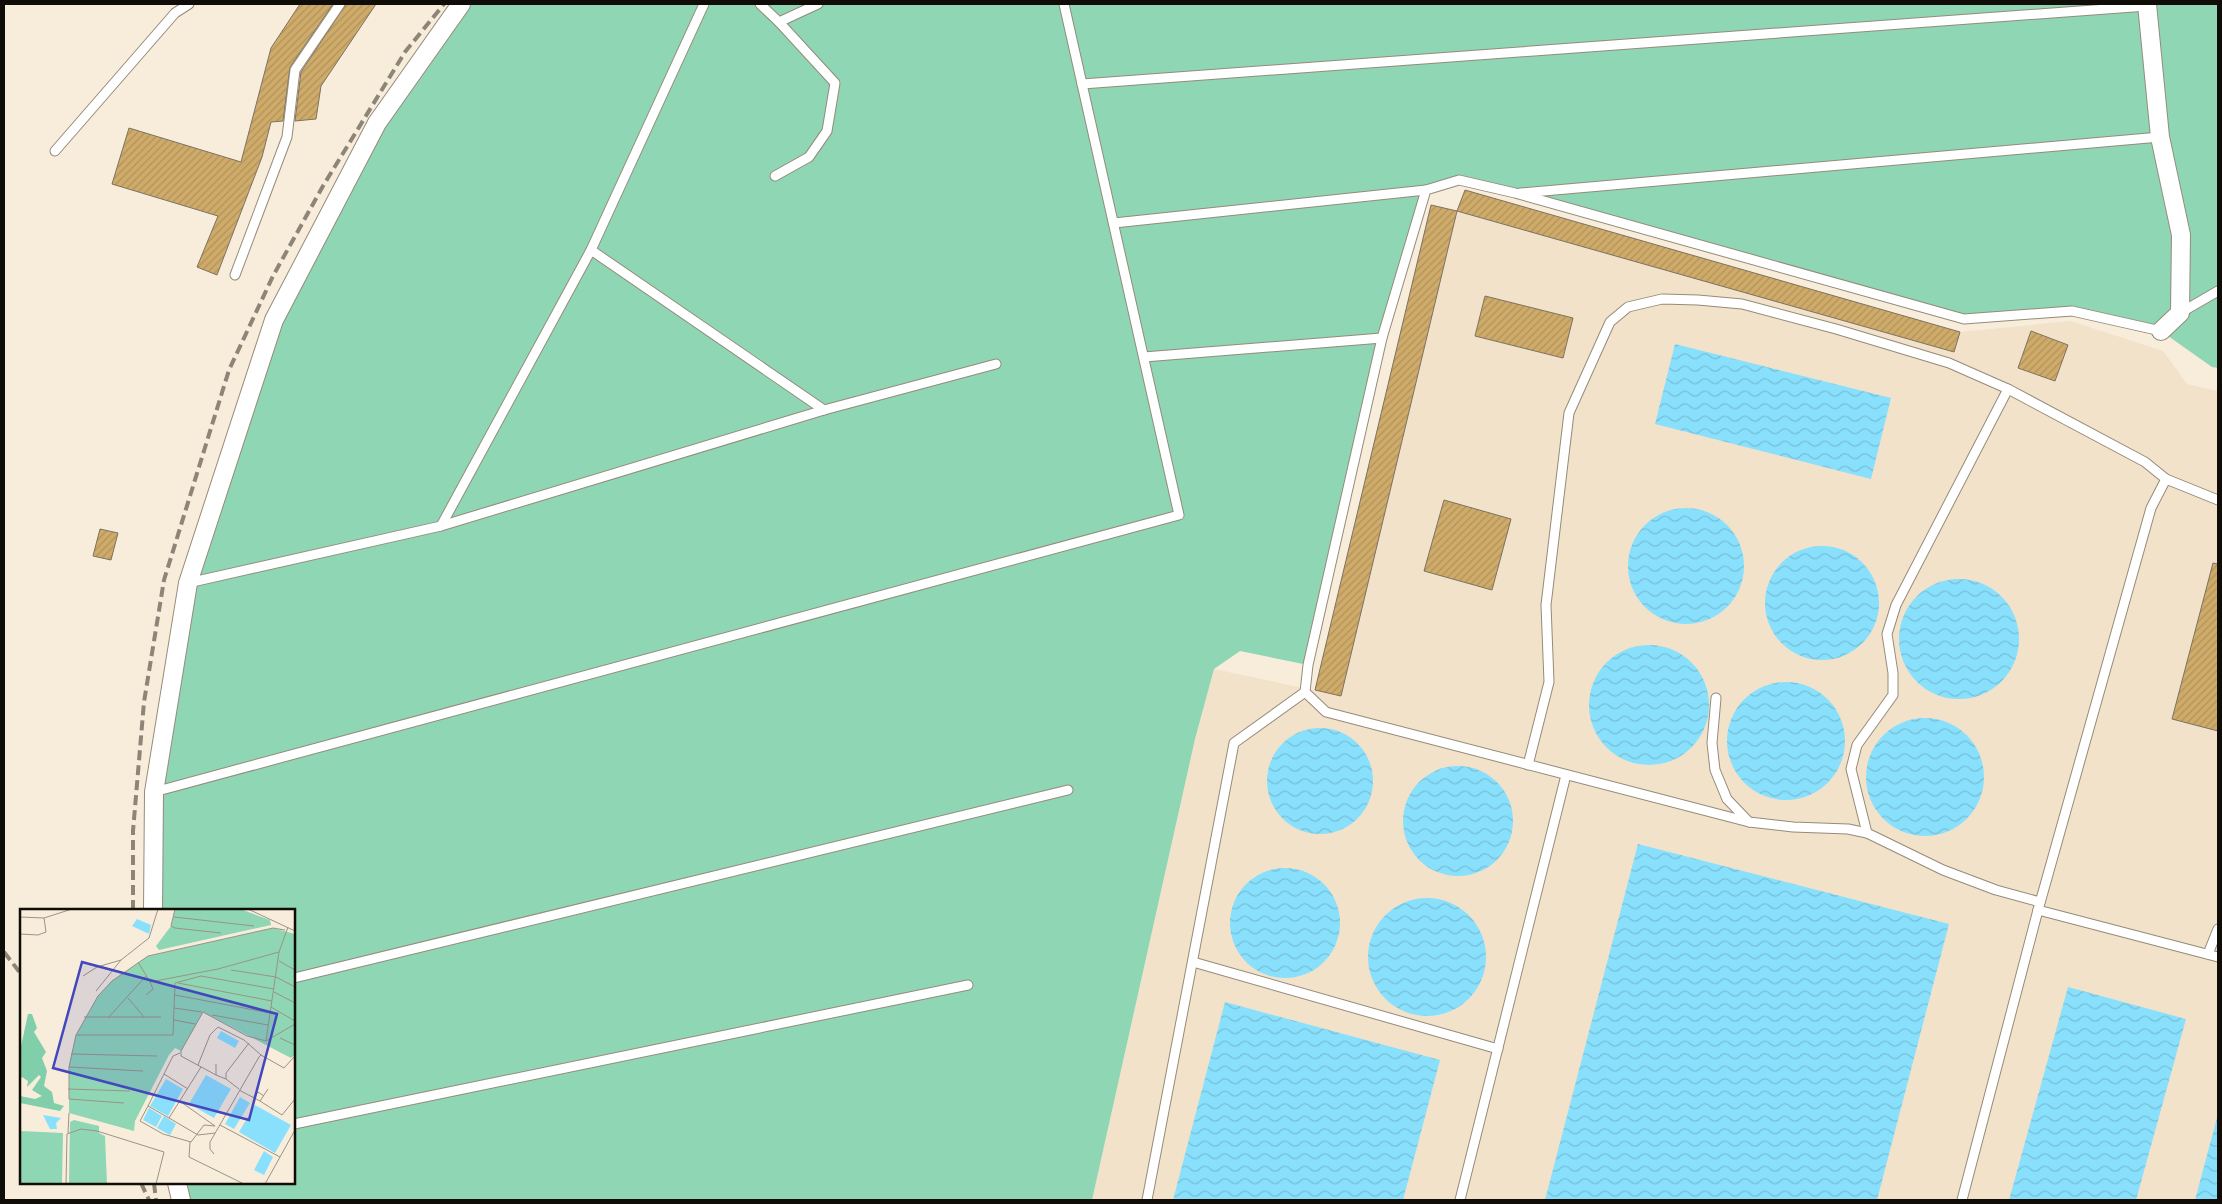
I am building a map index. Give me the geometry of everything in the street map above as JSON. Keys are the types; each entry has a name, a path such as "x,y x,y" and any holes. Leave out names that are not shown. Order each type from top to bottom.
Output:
{"street":[{"path":"153,909 154,792 188,583 274,320 378,123 461,4"},
{"path":"2147,5 2160,137 2181,235 2180,314 2161,331"},
{"path":"177,1184 181,1200"}],"lane":[{"path":"55,151 175,13 189,4"},
{"path":"234,275 287,137 295,70 340,4"},
{"path":"441,526 590,250 704,4"},
{"path":"760,4 779,22 834,83 827,131 809,157 775,176"},
{"path":"779,22 818,4"},
{"path":"154,792 1179,515 1064,4"},
{"path":"1082,84 2147,5"},
{"path":"1515,193 2160,137"},
{"path":"1114,223 1426,190 1459,180 1515,193 1964,319 2072,311 2161,331"},
{"path":"1147,1200 1234,743 1305,692 1308,665 1382,338 1426,190"},
{"path":"590,250 824,410"},
{"path":"2180,314 2218,291"},
{"path":"1528,765 1549,682 1546,605 1568,413 1610,322 1628,307 1662,300 1698,300 1742,304 1949,362 2008,389 2145,462 2166,479 2218,500"},
{"path":"1144,357 1382,338"},
{"path":"188,583 441,526 824,410 996,364"},
{"path":"1867,833 1851,769 1857,746 1893,695 1893,672 1887,634 1896,604 2008,389"},
{"path":"1962,1200 2039,906 2151,508 2166,479"},
{"path":"1305,692 1326,712 1748,822 1793,828 1848,829 1867,833 1943,870 2039,906 2218,957"},
{"path":"1716,698 1712,743 1715,770 1726,799 1748,822"},
{"path":"1460,1200 1566,775"},
{"path":"295,978 1068,790"},
{"path":"2208,954 2218,929"},
{"path":"1193,962 1498,1050"},
{"path":"295,1124 968,985"}],"shaded area":[{"path":"1457,211 1953,352 1960,332 2071,321 2163,351 2187,384 2218,391 2218,1200 1092,1200 1195,739 1214,669 1341,696"}],"green space":[{"path":"461,4 2218,4 2218,368 2212,367 2161,331 2072,311 1964,319 1459,180 1426,190 1382,338 1308,665 1240,651 1214,669 1195,739 1092,1200 181,1200 177,1184 295,1184 295,909 153,909 154,792 188,583 274,320 377,123"}],"water":[{"path":"1675,344 1891,398 1871,479 1655,424"},
{"path":"1686,508 1708,512 1727,525 1740,544 1744,566 1740,588 1727,607 1708,620 1686,624 1664,620 1645,607 1632,588 1628,566 1632,544 1645,525 1664,512"},
{"path":"1822,546 1844,551 1862,563 1874,581 1879,603 1874,625 1862,643 1844,655 1822,660 1800,655 1782,643 1770,625 1765,603 1770,581 1782,563 1800,551"},
{"path":"1959,579 1982,584 2001,597 2014,616 2019,639 2014,662 2001,681 1982,694 1959,699 1936,694 1917,681 1904,662 1899,639 1904,616 1917,597 1936,584"},
{"path":"1649,645 1672,650 1682,655 1691,663 1699,672 1704,682 1709,705 1704,728 1699,738 1691,747 1682,755 1672,760 1649,765 1626,760 1616,755 1607,747 1599,738 1594,728 1589,705 1594,682 1599,672 1607,663 1616,655 1626,650"},
{"path":"1786,682 1809,687 1828,699 1840,718 1845,741 1840,764 1828,783 1809,795 1786,800 1763,795 1744,783 1732,764 1727,741 1732,718 1744,699 1763,687"},
{"path":"1925,718 1948,722 1967,735 1980,754 1984,777 1980,800 1967,819 1948,832 1925,836 1902,832 1883,819 1870,800 1866,777 1870,754 1883,735 1902,722"},
{"path":"1320,728 1340,732 1358,743 1369,761 1373,781 1369,801 1358,819 1340,830 1320,834 1300,830 1282,819 1271,801 1267,781 1271,761 1282,743 1300,732"},
{"path":"1458,766 1479,770 1497,782 1509,800 1513,821 1509,842 1497,860 1479,872 1458,876 1437,872 1419,860 1407,842 1403,821 1407,800 1419,782 1437,770"},
{"path":"1638,844 1949,924 1877,1200 1545,1200"},
{"path":"1285,868 1306,872 1324,884 1336,902 1340,923 1336,944 1324,962 1306,974 1285,978 1264,974 1246,962 1234,944 1230,923 1234,902 1246,884 1264,872"},
{"path":"1427,898 1450,902 1469,915 1482,934 1486,957 1482,980 1469,999 1450,1012 1427,1016 1404,1012 1385,999 1372,980 1368,957 1372,934 1385,915 1404,902"},
{"path":"2068,987 2186,1019 2136,1200 2009,1200"},
{"path":"1225,1002 1440,1060 1403,1200 1173,1200"},
{"path":"2218,1114 2218,1200 2195,1200"}],"building":[{"path":"300,4 333,4 290,67 283,121 271,122 262,157 217,275 197,267 218,216 112,184 129,128 241,162 271,48"},
{"path":"346,4 376,4 321,86 316,119 295,121 301,72"},
{"path":"1465,190 1960,332 1954,352 1457,211"},
{"path":"1431,205 1457,211 1341,696 1315,690"},
{"path":"1485,296 1573,318 1563,358 1475,336"},
{"path":"2031,331 2068,345 2055,381 2018,368"},
{"path":"1444,500 1511,519 1492,590 1424,571"},
{"path":"100,529 118,533 111,560 93,556"},
{"path":"2213,563 2218,564 2218,731 2172,719"}],"railway":[{"path":"133,909 133,831 144,702 164,580 229,370 273,276 323,186 405,52 444,4"},
{"path":"4,952 20,973"},
{"path":"141,1184 149,1200"},
{"path":"154,1184 156,1200"}]}
